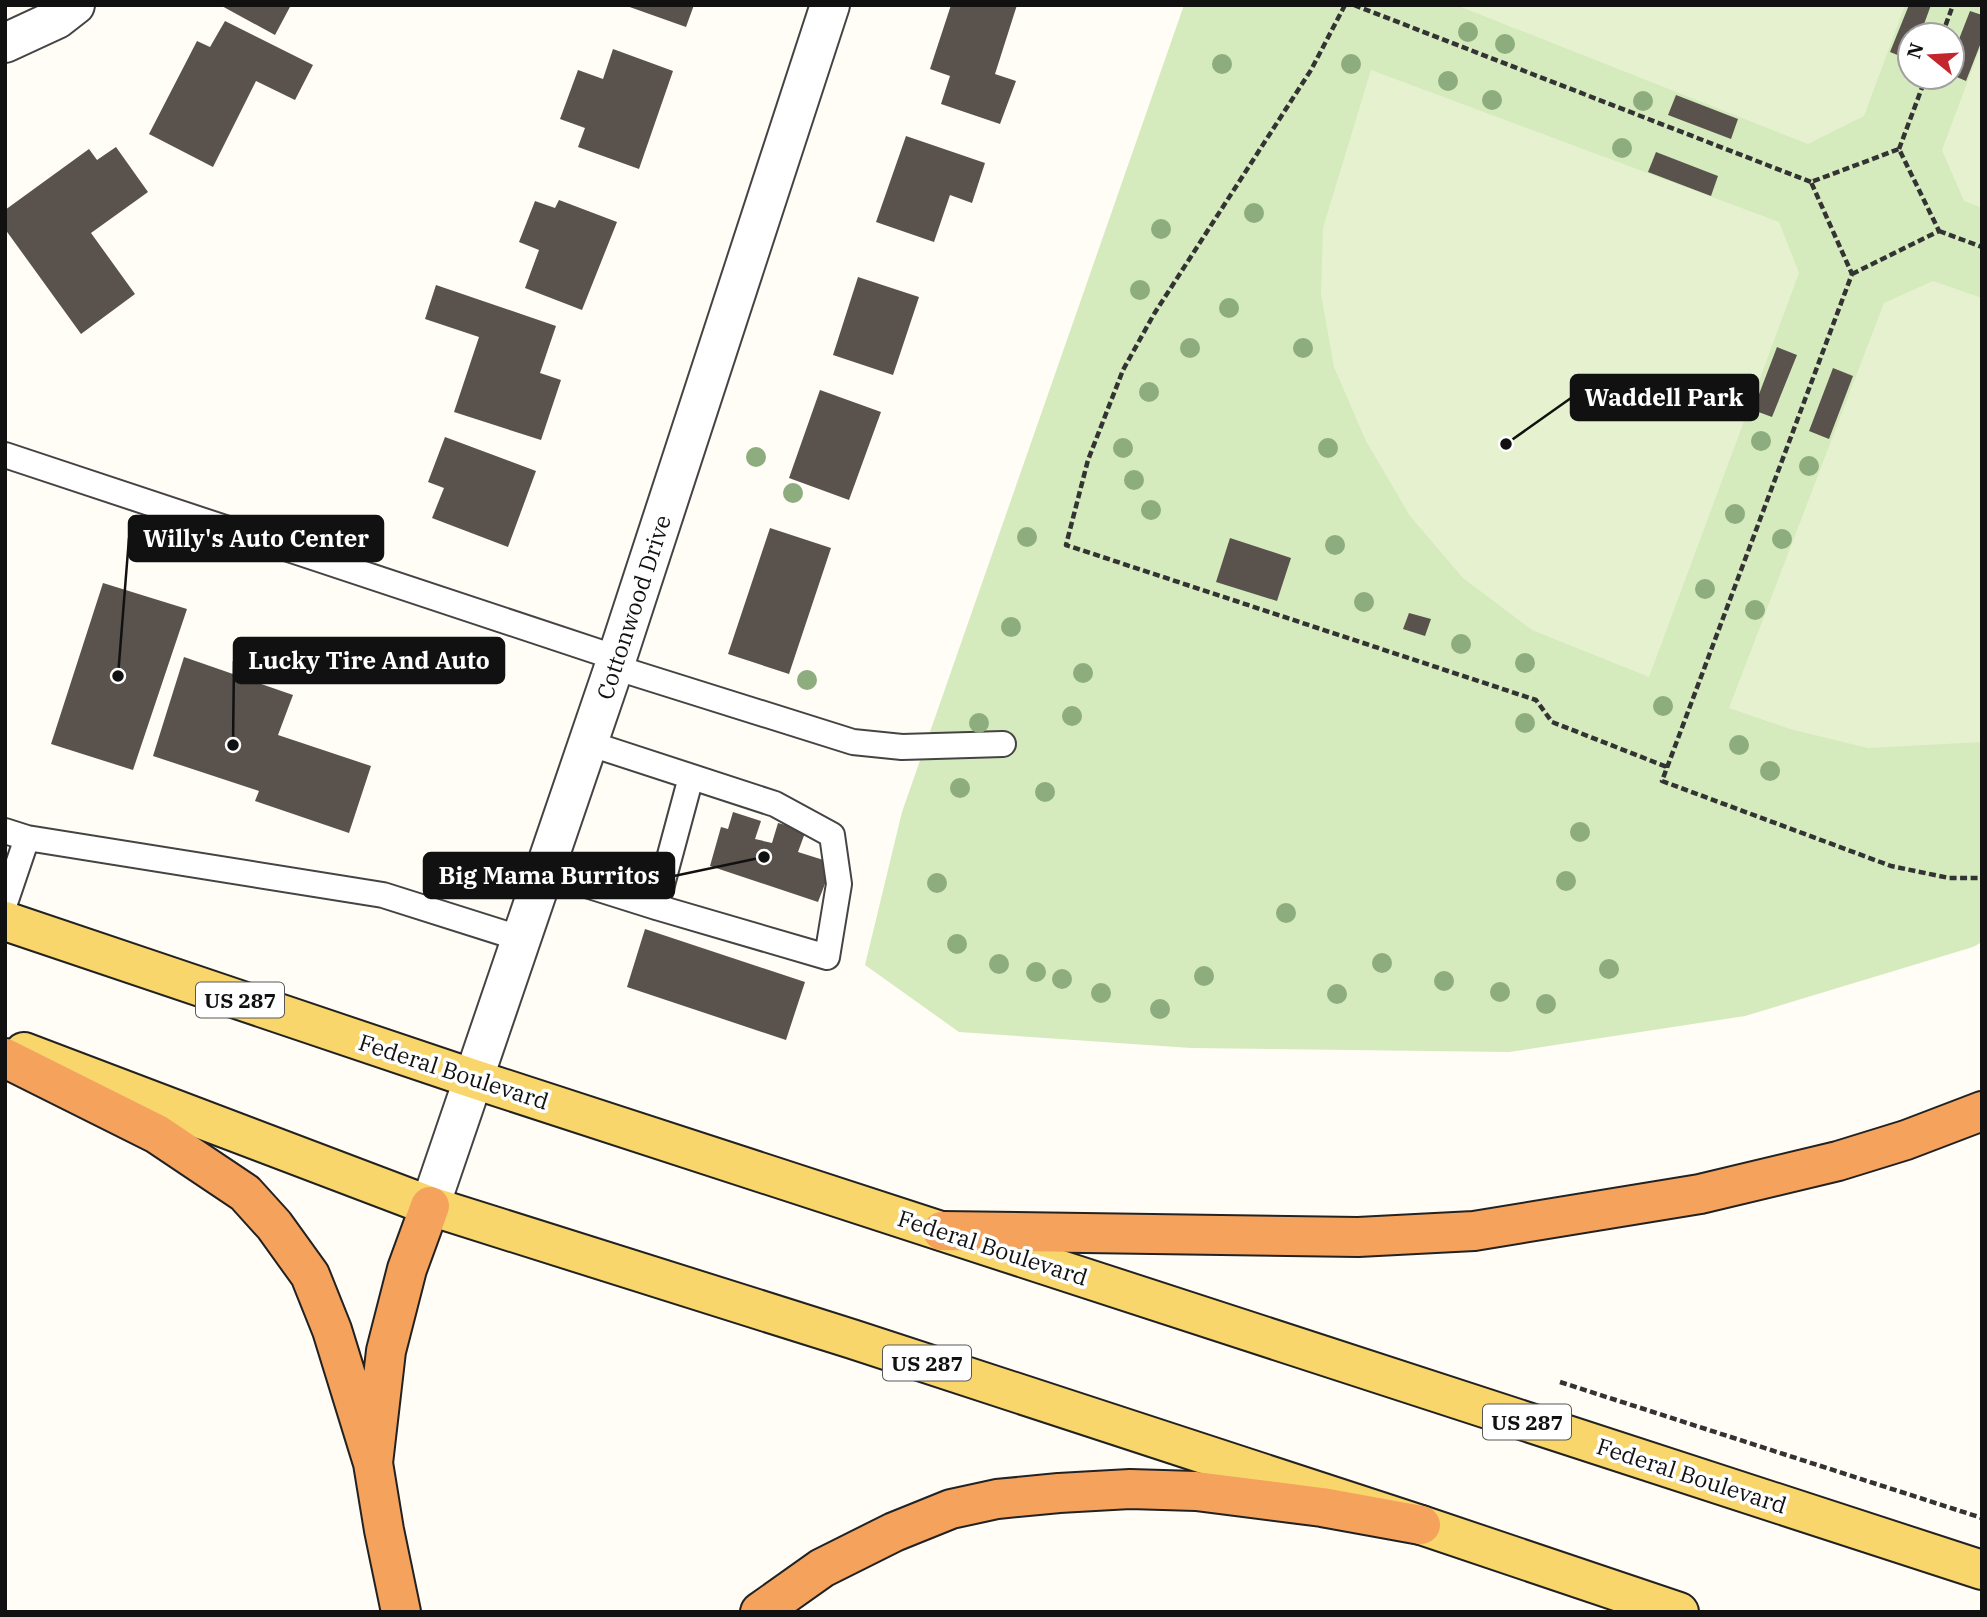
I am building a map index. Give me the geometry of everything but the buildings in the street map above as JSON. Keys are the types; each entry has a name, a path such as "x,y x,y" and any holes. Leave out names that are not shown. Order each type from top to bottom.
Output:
{"highway":[{"path":"5,1058 157,1134 245,1192 274,1225 310,1275 332,1331 373,1463 401,1612"},
{"path":"942,1231 1358,1237 1474,1231 1700,1194 1838,1161 1906,1140 1982,1111"},
{"path":"373,1463 386,1351 407,1269 430,1206"},
{"path":"760,1612 822,1568 894,1532 951,1509 997,1499 1130,1489 1196,1491 1322,1507 1421,1525"}],"main road":[{"name":"Federal Boulevard","path":"5,921 474,1079 1982,1570"},
{"name":"US 287","path":"5,1045 430,1206 866,1343 1679,1612"}],"street":[{"path":"5,43 57,19 75,5"},
{"name":"Cottonwood Drive","path":"430,1206 615,662 830,5"}],"lane":[{"path":"6,458 853,742 902,747 1003,744"},
{"path":"545,872 827,957 839,884 832,835 775,804 588,743"},
{"path":"656,907 691,778"},
{"path":"5,903 16,834 383,895 522,939"}],"path":[{"path":"1345,5 1311,71 1168,291 1123,370 1088,460 1066,545 1536,700 1552,722 1667,767"},
{"path":"1354,5 1811,182 1899,149"},
{"path":"1921,91 1899,149 1939,231 1982,247"},
{"path":"1811,182 1852,274"},
{"path":"1939,231 1852,274 1662,781 1891,866 1949,878 1982,878"},
{"path":"1560,1382 1982,1518"}],"green space":[{"path":"1184,5 1982,5 1982,942 1745,1016 1509,1052 1191,1048 959,1032 865,965 902,812"},
{"path":"1456,5 1905,5 1899,21 1896,21 1896,29 1864,116 1808,144"},
{"path":"1982,43 1982,208 1964,201 1942,150"},
{"path":"1371,70 1779,222 1799,273 1649,677 1532,630 1463,578 1410,516 1366,441 1334,367 1321,294 1323,228"},
{"path":"1933,281 1982,298 1982,742 1868,748 1790,729 1729,708 1884,303"}],"place":[{"name":"Waddell Park","path":"1506,444"},
{"name":"Willy's Auto Center","path":"118,676"},
{"name":"Lucky Tire And Auto","path":"233,745"},
{"name":"Big Mama Burritos","path":"764,857"}]}
